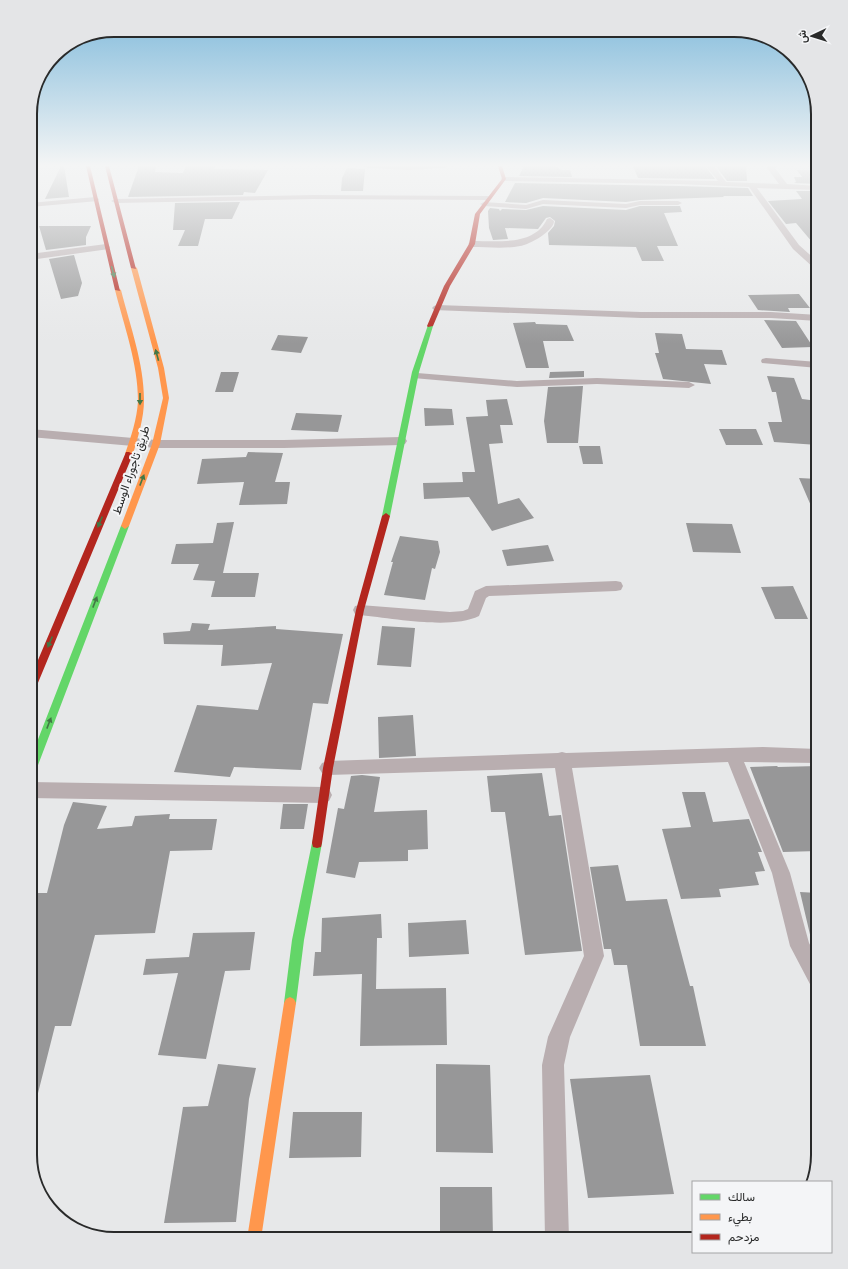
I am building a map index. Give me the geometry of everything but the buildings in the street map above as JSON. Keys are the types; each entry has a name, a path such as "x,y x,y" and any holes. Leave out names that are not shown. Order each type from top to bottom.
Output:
{"main road":[{"path":"37,673 133,443 141,400 136,368 101,225"},
{"name":"طريق تاجوراء الوسط","path":"37,755 156,444 166,398 161,368 123,225"},
{"path":"255,1232 298,940 315,853 328,768 360,610 392,490 401,441 425,338 447,286 472,244 476,225"}],"street":[{"path":"472,244 519,244 542,232 550,225"},
{"path":"780,225 796,247 811,261"},
{"path":"37,255 106,247"},
{"path":"437,308 648,315 785,315 811,317"},
{"path":"766,361 811,364"},
{"path":"417,376 517,384 597,381 689,385"},
{"path":"37,434 156,444 284,444 401,441"},
{"path":"360,610 450,618 466,616 474,612 480,595 486,591 616,586"},
{"path":"328,768 562,759 733,755 811,756"},
{"path":"733,755 781,873 800,946 811,966"},
{"path":"557,1232 553,1065 559,1037 594,956 562,759"},
{"path":"37,790 324,795"}],"traffic: fast":[{"path":"386,516 397,468 415,372 430,326"},
{"path":"37,755 125,526"},
{"path":"290,1003 298,940 317,843"}],"traffic: slow":[{"path":"125,526 156,444 166,398 161,368 134,268"},
{"path":"118,290 139,374 141,400 140,412 129,454"},
{"path":"255,1232 290,1003"}],"traffic: jam":[{"path":"102,225 118,290"},
{"path":"123,225 134,268"},
{"path":"430,326 447,286 472,244 476,225"},
{"path":"37,673 129,454"},
{"path":"317,843 328,768 360,610 386,516"}]}
